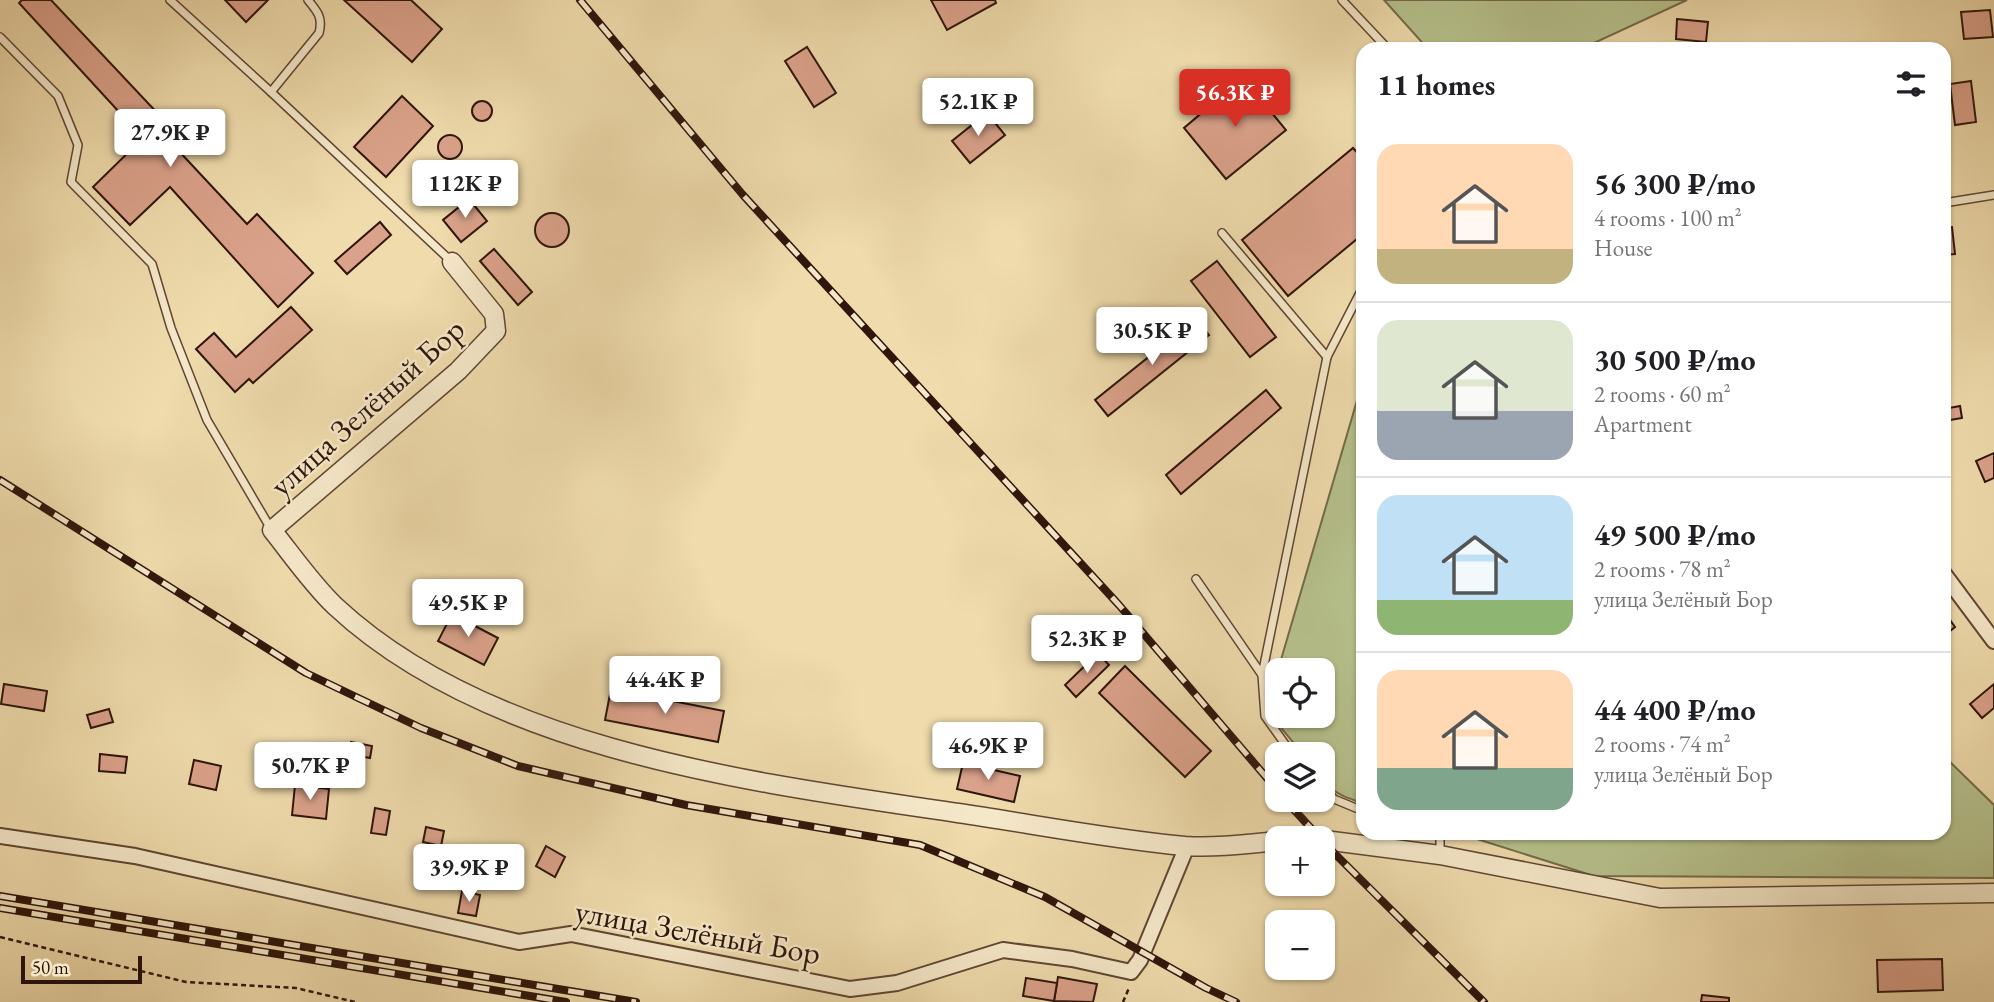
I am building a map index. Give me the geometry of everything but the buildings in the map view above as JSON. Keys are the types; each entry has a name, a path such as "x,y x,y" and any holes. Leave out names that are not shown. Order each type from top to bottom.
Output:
{"street":[{"name":"улица Зелёный Бор","path":"452,262 494,314 496,331 458,371 272,530 334,606 391,650 452,686 533,721 590,740 755,783 1187,846 1265,842"},
{"path":"1951,583 1994,641"},
{"name":"улица Зелёный Бор","path":"0,836 135,856 211,876 519,942 571,934 850,989 897,983 1003,950 1072,959 1125,973 1136,968 1187,846"},
{"path":"1335,841 1440,855 1660,898 1994,892"}],"lane":[{"path":"170,0 452,262"},
{"path":"271,92 319,33 322,23 320,14 308,0"},
{"path":"1342,0 1381,42"},
{"path":"0,37 58,96 78,145 71,181 152,264 171,328 207,421 272,530"},
{"path":"1951,202 1994,195"},
{"path":"1222,233 1327,357"},
{"path":"1283,742 1265,716 1262,675 1327,357 1356,300"},
{"path":"1196,579 1262,675"},
{"path":"1335,799 1356,808"},
{"path":"1440,840 1440,855"}],"path":[{"path":"0,937 186,982 296,988 355,1002"}],"green space":[{"path":"1384,0 1687,0 1596,42 1422,42"},
{"path":"1356,404 1356,800 1335,791 1335,742 1293,742 1281,728 1335,728 1335,658 1282,658"},
{"path":"1951,763 1994,805 1994,878 1594,876 1480,840 1951,840"}],"railway":[{"path":"580,0 743,195 1119,605 1265,776"},
{"path":"0,480 306,673 421,728 518,766 686,805 920,845 1045,897 1206,988 1236,1002"},
{"path":"1296,812 1309,826"},
{"path":"1335,854 1484,1002"},
{"path":"0,896 636,1002"},
{"path":"0,908 566,1002"}]}
